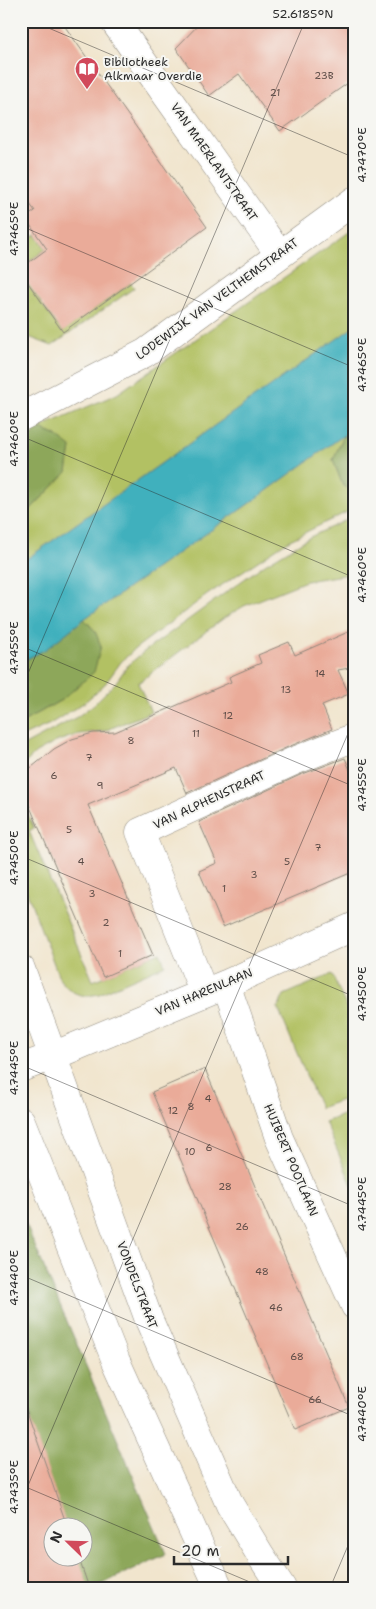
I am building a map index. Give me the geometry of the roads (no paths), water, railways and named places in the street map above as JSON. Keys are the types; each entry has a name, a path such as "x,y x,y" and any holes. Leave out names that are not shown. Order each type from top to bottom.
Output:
{"street":[{"name":"VAN MAERLANTSTRAAT","path":"114,21 279,254"},
{"name":"LODEWIJK VAN VELTHEMSTRAAT","path":"21,416 145,353 355,200"},
{"name":"VAN ALPHENSTRAAT","path":"215,988 140,832 294,761 355,737"},
{"name":"VAN HARENLAAN","path":"21,1068 215,988 355,926"},
{"name":"VONDELSTRAAT","path":"21,969 149,1320 230,1505 282,1588"},
{"name":"HUIBERT POOTLAAN","path":"215,988 279,1138 355,1306"},
{"path":"21,1121 116,1361 219,1588"}],"water":[{"path":"355,326 355,427 84,619 46,649 21,662 21,563"}],"place":[{"name":"Bibliotheek Alkmaar Overdie","path":"87,90"}]}
